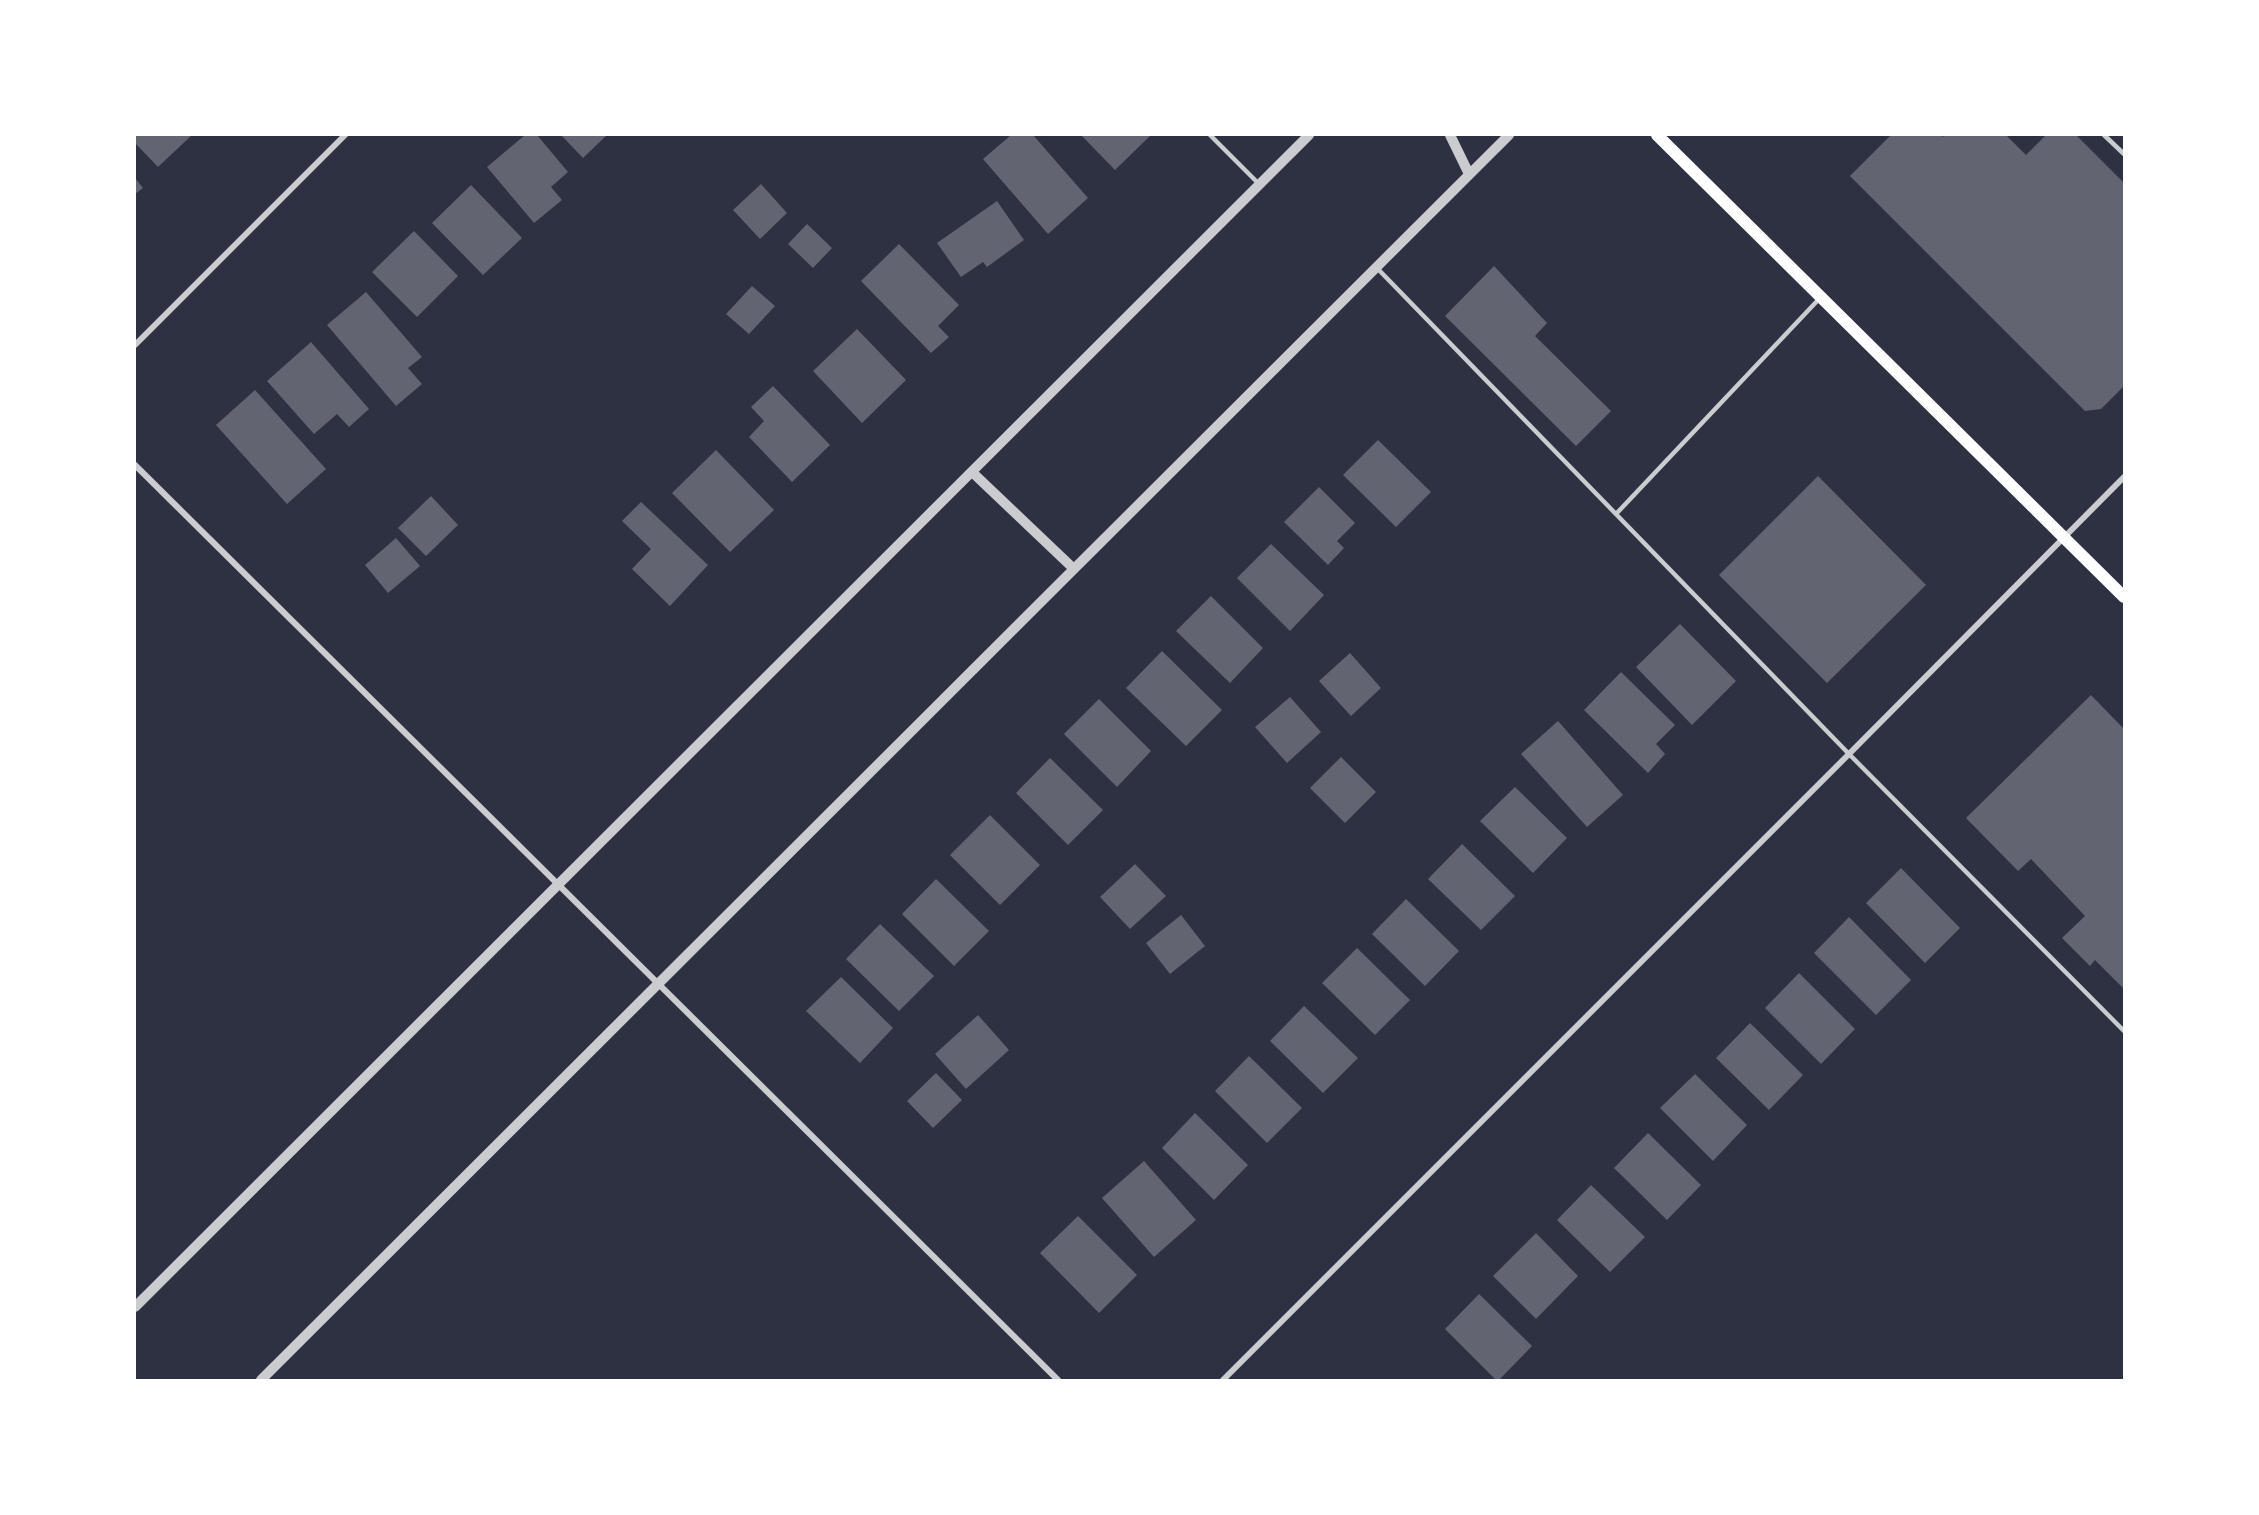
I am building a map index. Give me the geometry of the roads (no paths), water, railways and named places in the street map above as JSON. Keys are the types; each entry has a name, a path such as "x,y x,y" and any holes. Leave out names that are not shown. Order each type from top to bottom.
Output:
{"main road":[{"path":"1657,135 2124,597"}],"street":[{"path":"135,345 345,135"},
{"path":"135,1307 1309,135"},
{"path":"1450,135 1469,174"},
{"path":"261,1380 1509,135"},
{"path":"135,465 1058,1380"},
{"path":"972,472 1074,568"},
{"path":"1223,1380 2124,477"}],"lane":[{"path":"1210,135 1260,185"},
{"path":"2104,135 2124,154"},
{"path":"1376,267 1849,754 2124,1031"},
{"path":"1616,514 1821,297"}]}
